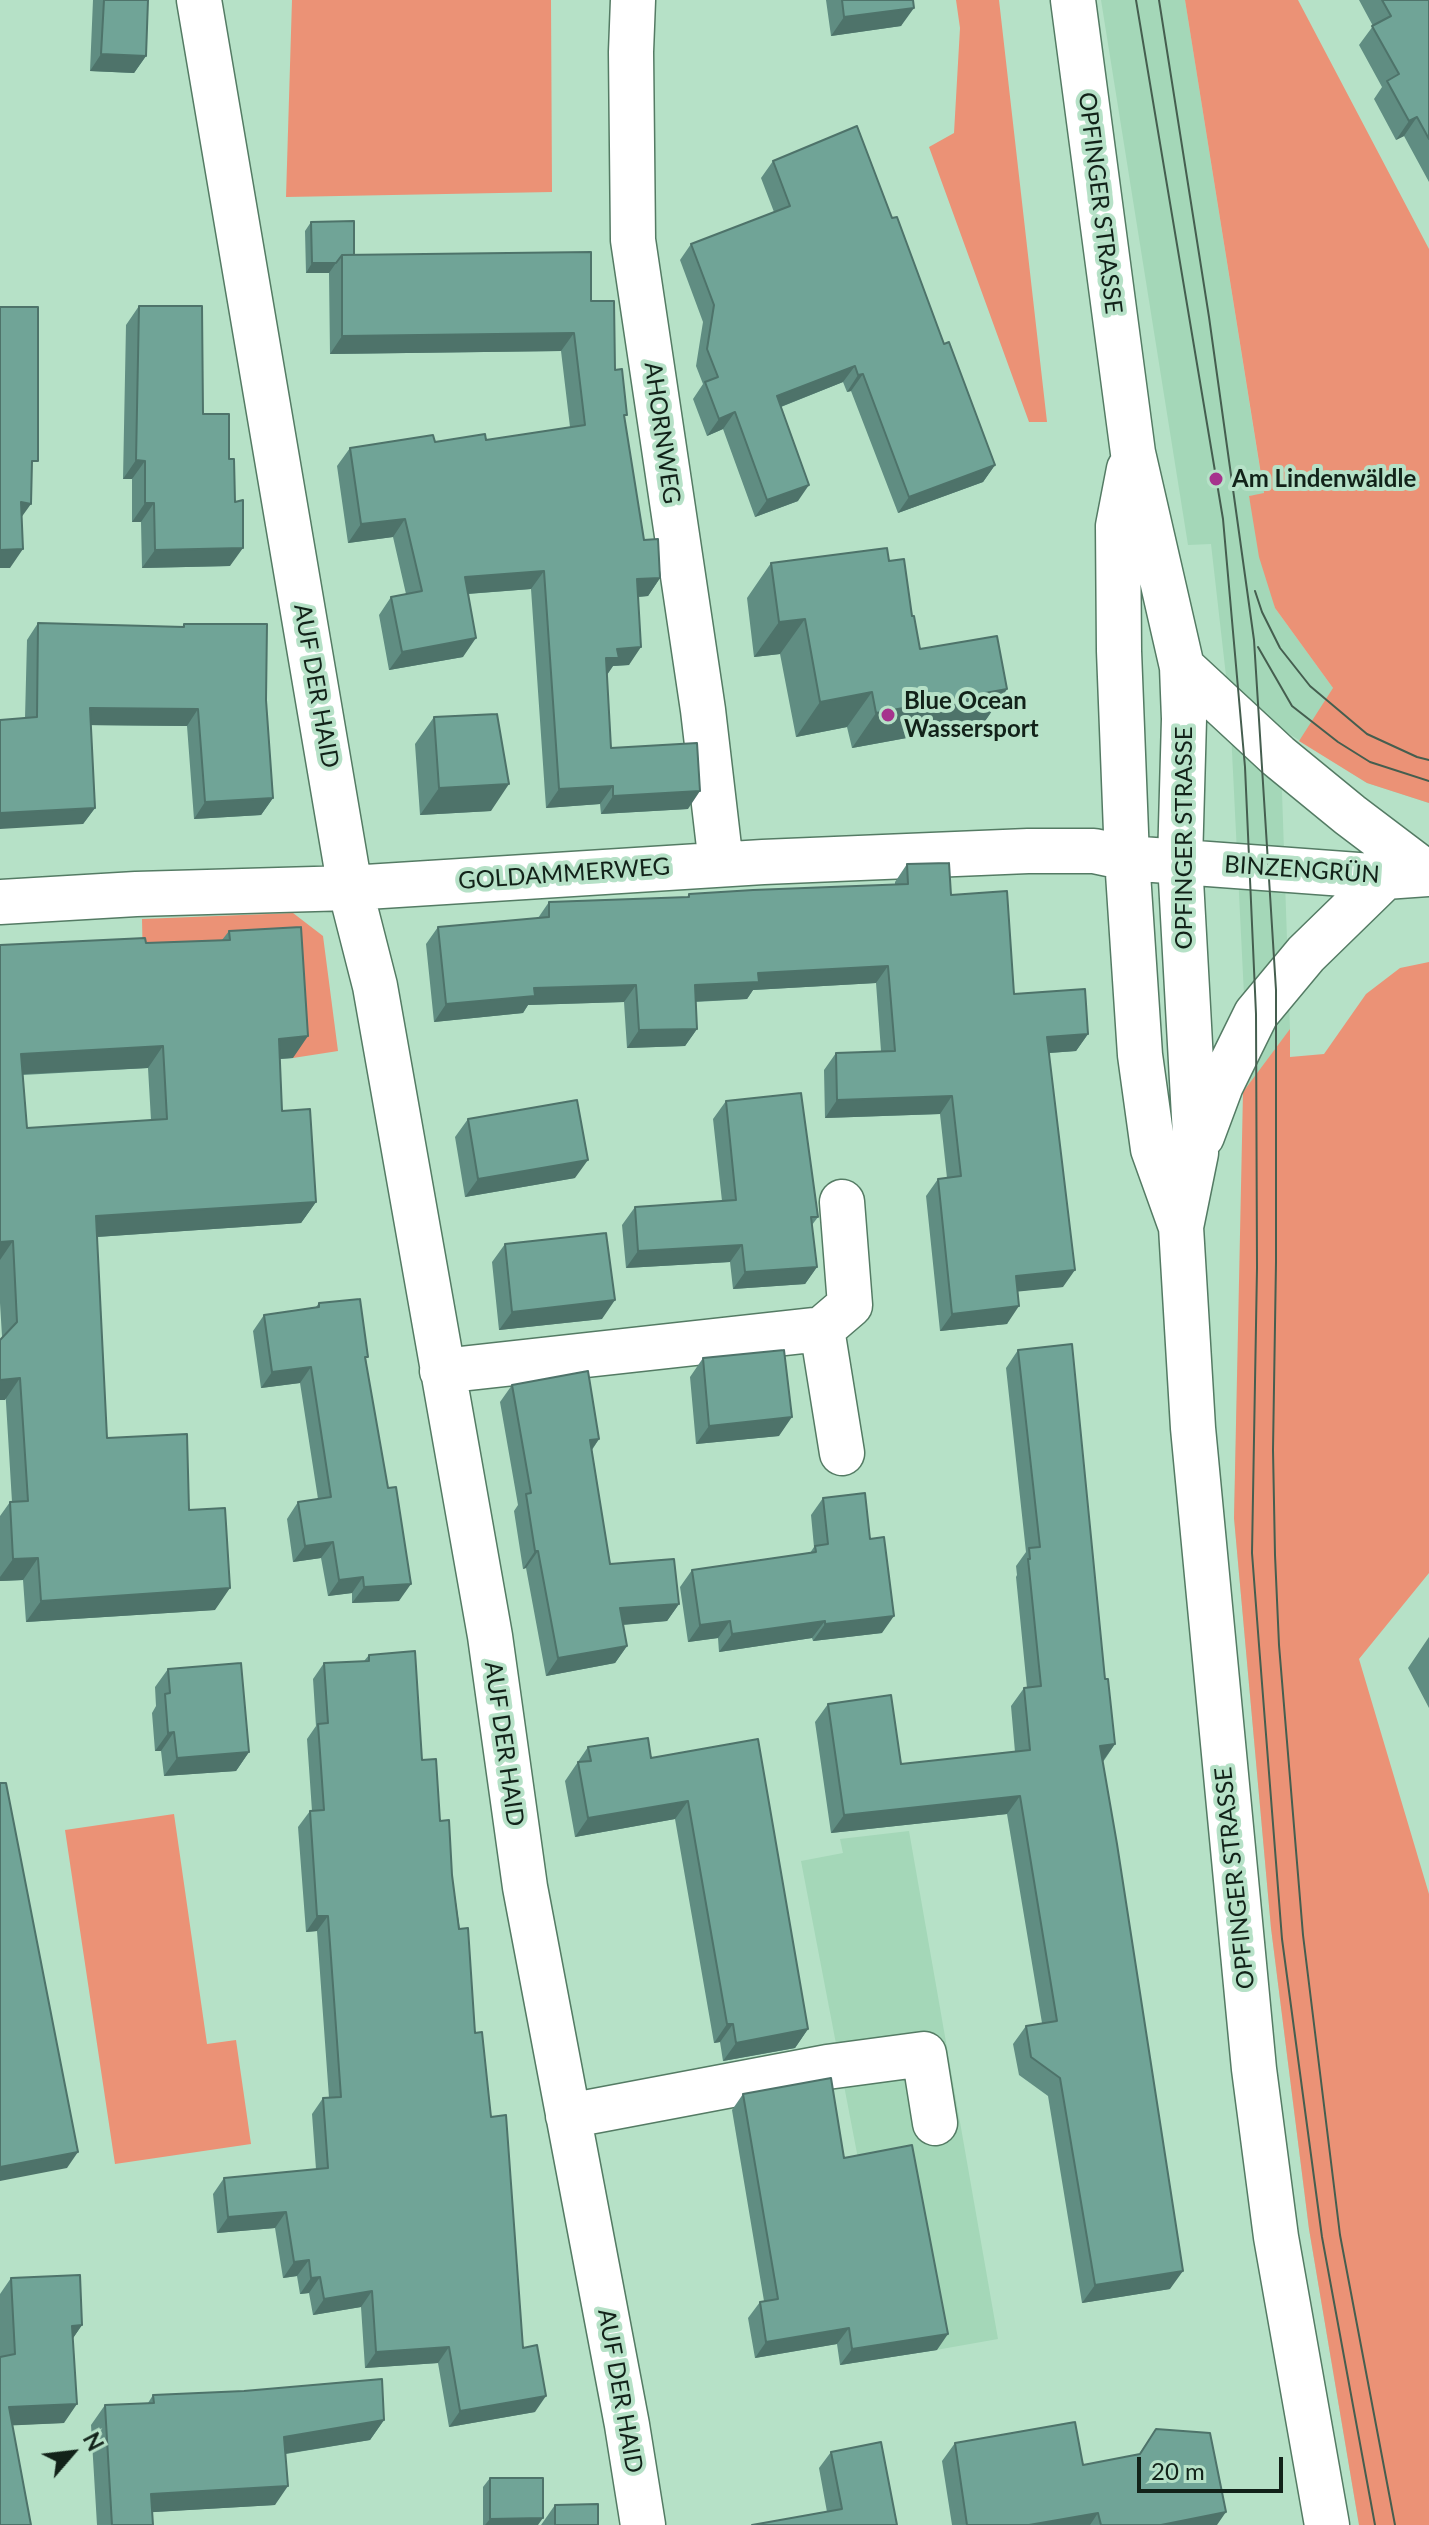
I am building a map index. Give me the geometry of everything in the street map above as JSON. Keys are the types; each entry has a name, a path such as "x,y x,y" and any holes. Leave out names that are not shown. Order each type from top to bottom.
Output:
{"street":[{"name":"AUF DER HAID","path":"199,0 350,888 375,986 490,1636 525,1887 643,2525"},
{"name":"AHORNWEG","path":"633,0 633,240 703,710 721,864"},
{"name":"OPFINGER STRASSE","path":"1073,0 1133,453 1182,667 1184,719 1180,862 1196,1153 1181,1227 1195,1458 1254,2069 1276,2237 1327,2525"},
{"name":"OPFINGER STRASSE","path":"1133,453 1118,526 1120,695 1127,858 1140,1055 1153,1149 1181,1227"},
{"path":"1182,667 1278,756 1428,874"},
{"name":"GOLDAMMERWEG","path":"0,902 136,894 350,888 889,855 1094,851 1127,858"},
{"name":"BINZENGRÜN","path":"1127,858 1385,877 1428,874"},
{"path":"1196,1153 1221,1085 1256,1014 1306,954 1385,877"},
{"path":"442,1371 822,1329 850,1305 842,1202"},
{"path":"822,1329 842,1453"},
{"path":"568,2116 827,2067 924,2054 935,2123"}],"shaded area":[{"path":"292,0 551,0 552,192 286,197"},
{"path":"956,0 999,0 1047,422 1029,422 929,147 954,133 960,28"},
{"path":"1101,0 1185,0 1264,494 1249,496 1275,608 1333,688 1429,803 1367,783 1275,725 1282,792 1290,1029 1287,1312 1359,2525 1309,2229 1271,1928 1234,1518 1246,1036 1230,711 1211,544 1188,545"},
{"path":"1185,0 1298,0 1429,249 1429,803 1367,783 1299,741 1333,688 1275,608 1259,557 1249,496 1264,493"},
{"path":"293,913 323,936 338,1051 293,1058 290,997 145,1065 142,919"},
{"path":"1429,962 1429,1573 1359,1659 1429,1894 1429,2525 1359,2525 1309,2229 1271,1928 1234,1518 1243,1092 1290,1029 1290,1057 1324,1054 1366,994 1400,968"},
{"path":"174,1814 207,2044 236,2040 251,2144 115,2164 65,1830"},
{"path":"909,1831 998,2339 936,2350 860,2169 801,1861 843,1853 840,1839"}],"building":[{"path":"104,0 148,0 146,56 101,54"},
{"path":"842,0 913,0 914,8 844,17"},
{"path":"1382,0 1429,0 1429,139 1417,117 1409,121 1387,81 1399,74 1372,26 1391,16"},
{"path":"857,126 892,218 897,217 944,344 949,342 995,465 909,497 863,374 858,375 855,366 777,396 809,485 767,500 735,412 719,419 705,382 718,377 707,349 714,305 691,244 790,206 773,161"},
{"path":"354,221 354,255 342,255 336,263 312,263 311,222"},
{"path":"591,252 591,301 614,301 615,370 622,369 627,415 624,415 644,540 658,539 660,578 637,579 641,647 617,649 619,658 606,658 611,748 697,743 700,791 613,796 613,786 559,789 544,571 465,577 476,638 402,652 391,597 422,591 405,519 361,524 350,448 433,435 435,442 485,434 486,440 585,425 574,333 342,336 342,255"},
{"path":"139,306 202,306 203,414 229,414 229,459 234,459 235,502 243,500 243,548 155,550 154,503 145,503 145,461 136,460"},
{"path":"0,307 38,307 38,461 32,461 31,504 21,502 23,549 0,550"},
{"path":"887,548 889,561 904,559 920,649 997,636 1007,689 876,713 872,692 820,702 805,619 779,622 771,563"},
{"path":"38,623 184,627 184,624 267,624 266,700 273,798 205,802 198,709 90,708 95,808 0,813 0,720 37,717"},
{"path":"497,714 509,784 439,788 434,717"},
{"path":"949,863 951,895 1007,891 1014,994 1085,989 1088,1034 1047,1037 1075,1270 1016,1276 1019,1306 952,1314 938,1179 961,1176 952,1096 837,1100 836,1053 895,1051 888,966 758,973 759,982 695,985 697,1029 639,1030 636,985 534,988 535,996 446,1004 438,927 549,917 549,902 908,884 907,864"},
{"path":"301,927 308,1036 279,1039 282,1111 310,1109 316,1202 96,1216 107,1438 187,1434 189,1510 225,1508 230,1588 41,1601 38,1558 13,1559 10,1502 28,1501 20,1378 0,1380 0,1340 17,1322 13,1241 0,1242 0,945 145,938 146,943 230,940 229,931","holes":["163,1046 167,1119 27,1128 21,1054"]},
{"path":"801,1093 818,1217 811,1217 817,1267 745,1272 742,1245 638,1251 635,1207 736,1200 726,1101"},
{"path":"577,1100 588,1160 478,1179 468,1119"},
{"path":"606,1233 615,1300 512,1312 505,1244"},
{"path":"360,1299 368,1357 365,1357 388,1488 396,1487 411,1584 364,1587 363,1577 339,1580 333,1542 305,1546 298,1502 331,1497 311,1367 272,1372 264,1315 319,1307 319,1303"},
{"path":"1072,1344 1105,1679 1108,1679 1115,1744 1100,1746 1183,2271 1095,2285 1060,2078 1031,2057 1026,2026 1057,2021 1020,1796 844,1815 828,1704 891,1695 901,1764 1030,1750 1024,1688 1041,1686 1028,1559 1029,1548 1040,1547 1018,1350"},
{"path":"784,1350 792,1417 709,1426 703,1358"},
{"path":"588,1371 599,1439 590,1440 610,1564 674,1559 679,1604 620,1608 627,1646 558,1658 538,1551 535,1551 526,1494 531,1493 512,1385"},
{"path":"865,1493 870,1539 884,1537 894,1616 825,1624 825,1621 732,1634 730,1621 700,1625 692,1570 816,1552 815,1546 828,1544 823,1498"},
{"path":"415,1651 422,1760 436,1759 440,1821 449,1820 459,1929 468,1928 475,2033 482,2032 491,2117 506,2115 523,2348 537,2345 546,2396 460,2411 449,2347 376,2352 372,2291 324,2299 320,2277 311,2278 309,2260 294,2262 286,2212 228,2217 224,2178 328,2168 323,2098 341,2097 328,1916 317,1916 310,1811 324,1810 318,1724 328,1723 324,1663 369,1661 369,1655"},
{"path":"241,1663 249,1752 177,1758 174,1732 168,1733 165,1694 170,1693 168,1669"},
{"path":"648,1738 651,1758 758,1739 808,2029 736,2043 733,2024 727,2024 688,1801 588,1818 578,1762 591,1761 588,1747"},
{"path":"0,1783 6,1783 78,2152 0,2167"},
{"path":"831,2078 844,2158 912,2145 948,2334 852,2349 849,2328 766,2342 760,2302 778,2299 743,2094"},
{"path":"80,2275 82,2325 72,2326 77,2404 9,2407 31,2525 0,2525 0,2357 15,2354 11,2278"},
{"path":"382,2379 384,2420 284,2437 288,2486 151,2494 153,2525 112,2525 105,2405 154,2403 153,2395"},
{"path":"1075,2422 1083,2465 1140,2454 1156,2429 1210,2433 1226,2512 1161,2525 1101,2525 1098,2513 1029,2525 967,2525 955,2443"},
{"path":"881,2442 897,2525 752,2525 842,2509 831,2452"},
{"path":"490,2478 543,2478 543,2518 490,2519"},
{"path":"598,2504 598,2525 555,2525 555,2505"}],"tram line":[{"path":"1136,0 1223,519 1245,767 1256,1014 1257,1268 1252,1553 1282,1939 1322,2237 1375,2525"},
{"path":"1159,0 1209,317 1254,640 1276,990 1275,1555 1279,1645 1303,1935 1340,2235 1395,2525"},
{"path":"1255,591 1280,648 1310,686 1367,734 1429,760"},
{"path":"1258,647 1292,706 1338,742 1370,762 1429,781"}],"place":[{"name":"Am Lindenwäldle","path":"1216,479"},
{"name":"Blue Ocean Wassersport","path":"888,715"}]}
